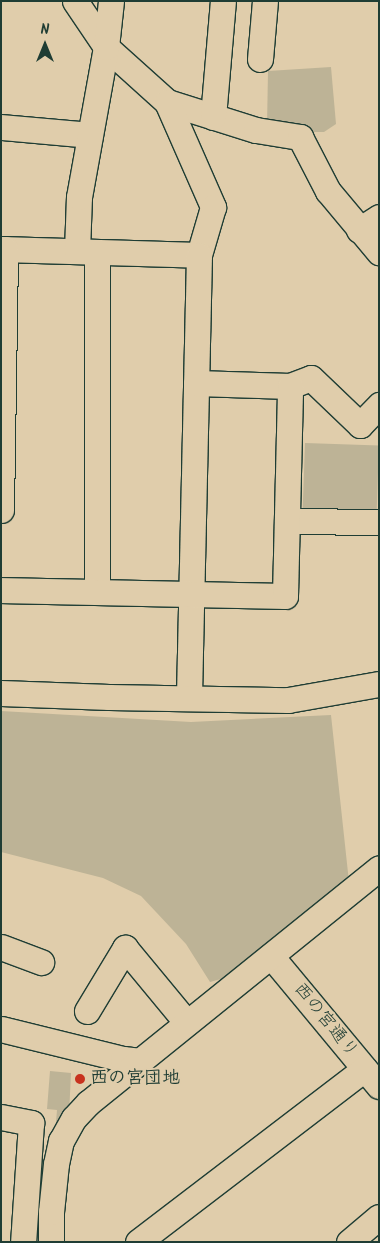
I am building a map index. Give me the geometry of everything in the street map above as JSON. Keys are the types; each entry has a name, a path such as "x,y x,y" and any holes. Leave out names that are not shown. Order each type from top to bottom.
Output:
{"street":[{"path":"75,1 106,47 167,102 256,130 300,137 328,191 369,224 379,252"},
{"path":"97,591 87,251 79,197 106,47 111,1"},
{"path":"213,117 223,1"},
{"path":"260,60 265,1"},
{"path":"167,102 213,207 199,255 189,698"},
{"path":"1,127 90,135"},
{"path":"1,510 3,249 199,255"},
{"path":"196,383 290,386 311,378 360,425 379,405"},
{"path":"1,590 285,596 290,386"},
{"path":"286,521 379,522"},
{"path":"1,693 288,700 379,684"},
{"path":"51,1242 52,1192 61,1141 74,1118 88,1103 141,1060 376,875"},
{"path":"1,947 41,962"},
{"path":"87,1011 125,948 187,1023"},
{"name":"西の宮通り","path":"271,956 372,1077"},
{"path":"1,1029 123,1058 141,1060"},
{"path":"138,1242 372,1077"},
{"path":"1,1117 31,1123 23,1242"},
{"path":"349,1242 379,1218"}],"shaded area":[{"path":"331,67 336,124 324,132 303,132 267,126 268,71"},
{"path":"305,443 379,446 376,518 302,515"},
{"path":"1,711 191,722 331,715 349,882 228,977 210,982 186,944 141,896 103,878 1,852"},
{"path":"50,1071 71,1073 69,1115 55,1134 57,1110 47,1109"}],"place":[{"name":"西の宮団地","path":"80,1079"}]}
